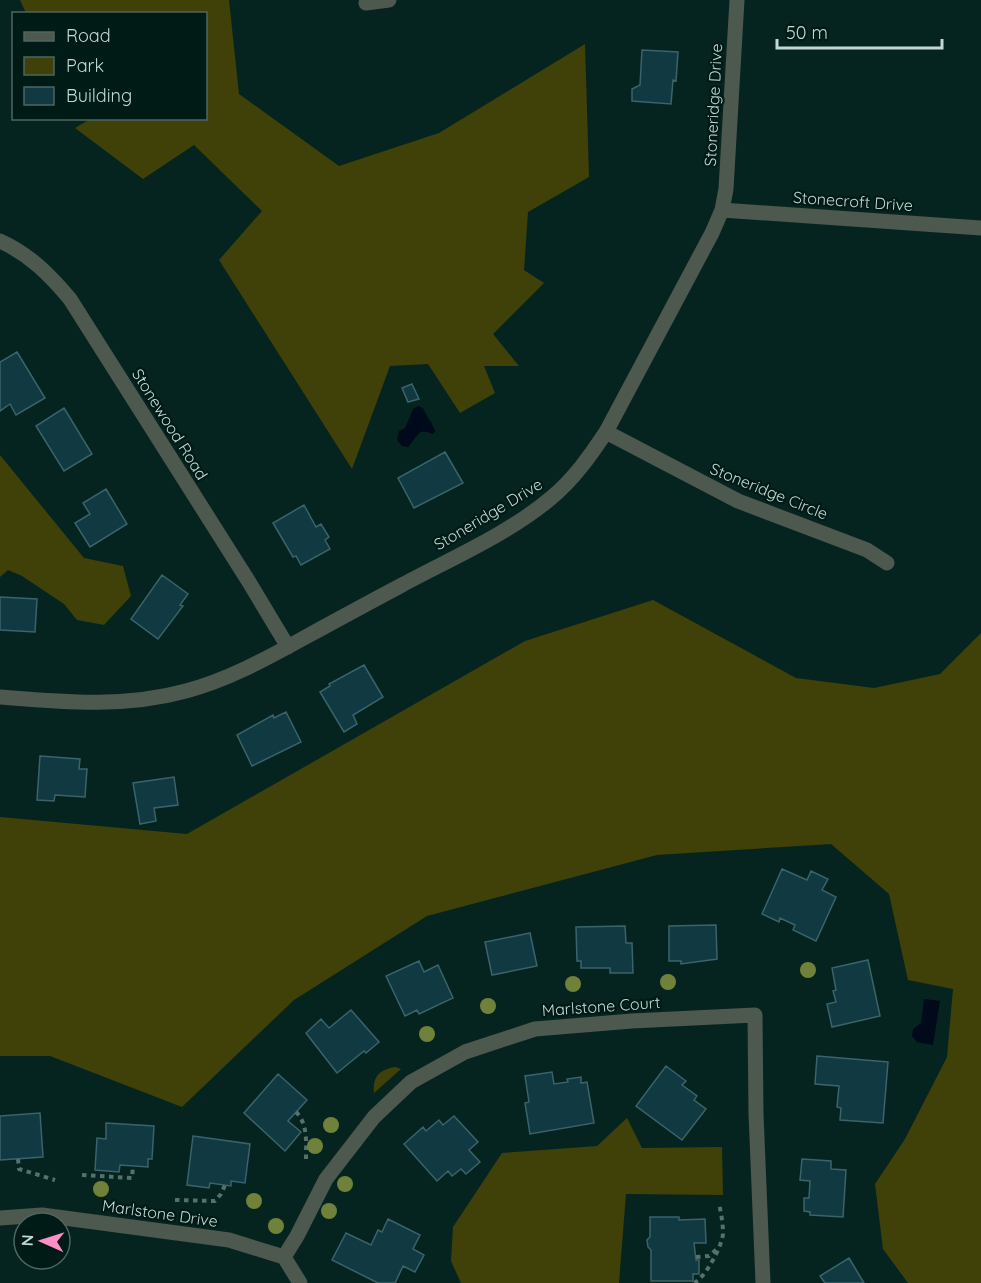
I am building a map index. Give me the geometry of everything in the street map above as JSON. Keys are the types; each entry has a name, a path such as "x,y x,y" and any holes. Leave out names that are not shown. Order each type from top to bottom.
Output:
{"street":[{"path":"366,3 389,0"},
{"name":"Stoneridge Drive","path":"0,697 102,704 157,698 228,677 499,533 529,514 568,484 606,432 722,210 726,189 737,0"},
{"name":"Stonecroft Drive","path":"722,210 981,228"},
{"name":"Stonewood Road","path":"0,241 40,266 70,299 288,647"},
{"name":"Stoneridge Circle","path":"606,432 738,501 867,550 887,563"},
{"name":"Marlstone Court","path":"284,1257 326,1179 374,1117 411,1082 465,1052 535,1029 632,1021 755,1015 756,1114 763,1283"},
{"name":"Marlstone Drive","path":"0,1218 42,1215 218,1239 284,1257"},
{"path":"284,1257 300,1283"}],"path":[{"path":"296,1112 302,1118 306,1159"},
{"path":"18,1159 19,1169 56,1180"},
{"path":"82,1175 132,1178 134,1166"},
{"path":"175,1200 215,1200 225,1185"},
{"path":"694,1283 699,1281 723,1235 719,1203"},
{"path":"696,1257 709,1256 718,1248"}],"green space":[{"path":"20,0 229,0 239,94 339,166 439,133 585,44 589,177 528,212 524,270 544,283 493,334 519,366 484,366 495,393 460,413 428,364 390,366 352,469 219,260 262,211 194,145 143,179 75,128 88,120 207,120 207,12 26,12"},
{"path":"0,455 84,558 123,566 131,596 104,625 77,620 64,604 22,576 8,570 0,577"},
{"path":"653,600 796,678 874,688 940,674 981,633 981,1283 908,1283 883,1249 875,1184 905,1139 947,1057 953,989 908,980 889,894 831,844 657,855 427,916 294,1000 182,1107 50,1056 0,1056 0,817 187,834 525,641"},
{"path":"396,1067 401,1069 374,1093 374,1082 378,1074"},
{"path":"627,1118 642,1148 722,1147 723,1195 626,1194 619,1283 461,1283 451,1261 453,1227 502,1153 597,1146"}],"water":[{"path":"418,406 423,408 435,431 433,434 420,432 408,447 402,446 397,440 399,431 405,428 413,409"},
{"path":"924,999 940,1001 933,1045 917,1042 912,1036 913,1029 921,1023"}],"building":[{"path":"642,50 678,52 676,81 673,80 671,104 632,101 632,89 640,85"},
{"path":"17,352 45,398 16,415 10,404 0,411 0,362"},
{"path":"412,384 419,399 408,402 402,388"},
{"path":"64,408 92,454 64,471 36,426"},
{"path":"445,452 463,483 414,508 398,478"},
{"path":"106,489 127,524 90,547 75,523 90,514 83,503"},
{"path":"304,505 316,527 321,524 329,537 325,540 330,549 301,565 296,556 293,557 273,523"},
{"path":"162,575 188,594 180,605 183,606 158,639 131,619"},
{"path":"0,597 37,599 35,632 0,630"},
{"path":"364,665 383,697 353,715 357,724 344,732 320,692 330,686 329,684"},
{"path":"286,712 301,742 252,766 237,735 273,715 274,718"},
{"path":"40,756 80,759 79,769 87,769 85,797 55,795 54,801 37,800"},
{"path":"174,777 178,805 154,808 156,821 140,824 133,783"},
{"path":"782,869 807,880 811,871 828,879 822,890 836,897 816,941 793,930 795,925 780,918 779,922 762,914"},
{"path":"716,925 717,959 681,964 681,961 669,961 669,926"},
{"path":"625,926 626,943 632,943 633,973 610,973 610,968 581,968 581,961 577,961 576,927"},
{"path":"530,933 537,966 492,975 485,942"},
{"path":"868,960 880,1016 832,1027 827,1004 836,1002 832,968"},
{"path":"419,961 424,972 438,965 453,998 419,1014 417,1010 405,1016 386,976"},
{"path":"351,1010 379,1042 337,1073 306,1033 321,1019 329,1028"},
{"path":"817,1056 888,1062 883,1123 840,1120 841,1108 837,1107 839,1086 815,1084"},
{"path":"666,1066 686,1081 682,1085 697,1096 694,1100 706,1109 682,1140 636,1106"},
{"path":"552,1072 554,1084 581,1077 581,1083 587,1082 594,1123 530,1134 525,1103 529,1102 525,1076"},
{"path":"278,1074 307,1100 288,1121 301,1132 285,1151 244,1113"},
{"path":"40,1113 43,1157 0,1160 0,1116"},
{"path":"454,1116 478,1142 469,1150 480,1162 466,1174 461,1169 452,1176 448,1171 437,1181 404,1144 423,1127 426,1131 439,1120 443,1125"},
{"path":"106,1123 154,1126 152,1159 148,1159 148,1167 120,1165 119,1172 95,1170 97,1138 106,1139"},
{"path":"193,1136 250,1144 245,1183 231,1181 231,1186 210,1183 209,1188 187,1185"},
{"path":"802,1159 831,1161 831,1169 846,1170 843,1217 810,1215 810,1212 804,1211 804,1198 809,1198 810,1181 800,1180"},
{"path":"650,1217 679,1217 679,1220 705,1219 706,1243 694,1243 696,1260 699,1260 699,1274 693,1274 693,1281 651,1281 651,1250 647,1240 650,1237"},
{"path":"388,1219 420,1235 413,1249 424,1255 415,1272 403,1266 395,1283 378,1283 332,1260 346,1233 371,1245 378,1230 382,1232"},
{"path":"849,1258 864,1283 825,1283 820,1276"}]}
